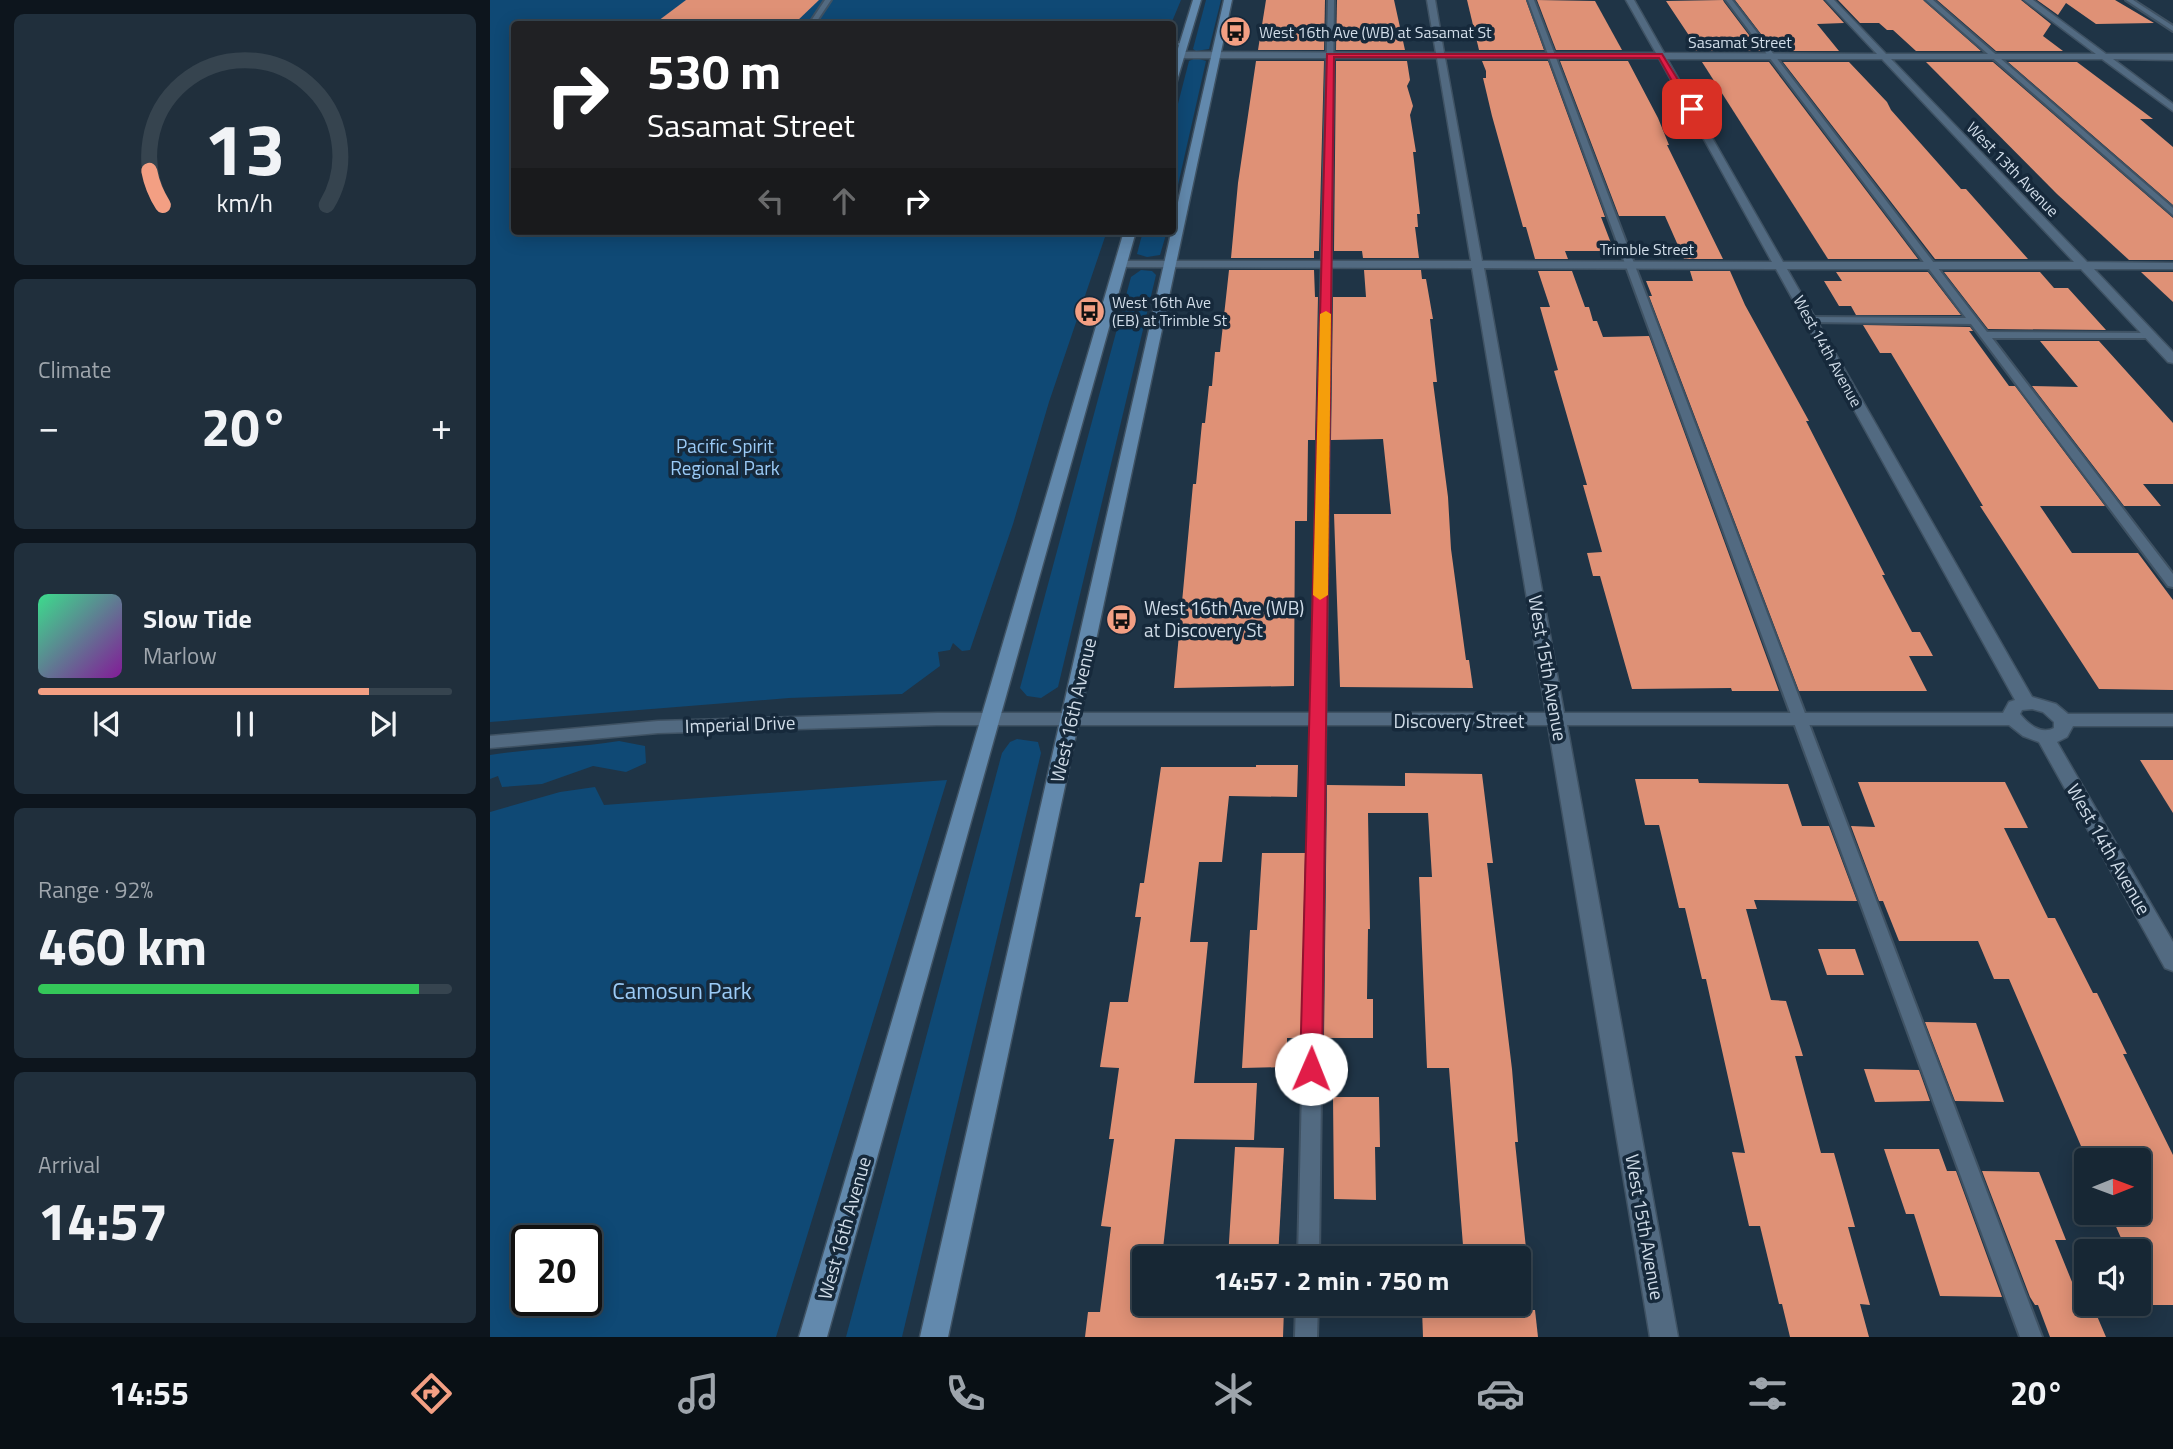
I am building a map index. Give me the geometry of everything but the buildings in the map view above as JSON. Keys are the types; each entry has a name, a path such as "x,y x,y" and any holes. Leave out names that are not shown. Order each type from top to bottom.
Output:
{"main road":[{"path":"1176,71 1197,0"},
{"name":"West 16th Avenue","path":"933,1337 1072,718 1228,0"},
{"name":"West 16th Avenue","path":"813,1337 1129,235"}],"street":[{"name":"West 15th Avenue","path":"1431,0 1664,1337"},
{"name":"West 14th Avenue","path":"1630,0 2026,703"},
{"name":"West 13th Avenue","path":"1830,0 2173,359"},
{"path":"2028,0 2173,108"},
{"name":"Sasamat Street","path":"1181,55 2173,57"},
{"name":"Trimble Street","path":"1121,264 2173,266"},
{"path":"2026,703 2043,705 2063,720 2065,725 2060,734 2045,737 2022,729 2011,714 2015,706 2026,703"},
{"name":"Discovery Street","path":"990,718 1557,721 2013,719"},
{"name":"Imperial Drive","path":"490,742 658,727 990,718"},
{"path":"2063,720 2173,720"},
{"name":"West 14th Avenue","path":"2045,737 2173,962"}],"lane":[{"path":"814,21 828,0"},
{"path":"1308,1246 1331,0"},
{"path":"1531,0 1798,720 2031,1337"},
{"path":"1729,0 2173,583"},
{"path":"1929,0 2173,212"},
{"path":"2129,0 2173,29"},
{"path":"1176,44 1184,44"},
{"path":"1810,320 1973,321"},
{"path":"1984,335 2150,335"},
{"path":"1306,1337 1307,1316"}],"green space":[{"name":"Pacific Spirit Regional Park","path":"490,0 1181,0 1172,21 511,21 511,235 1106,235 970,650 962,651 953,643 950,650 938,652 940,666 902,694 789,698 490,722"},
{"path":"1206,0 1221,0 1209,49 1196,51 1193,49"},
{"path":"1196,58 1206,61 1176,194 1176,111 1189,61"},
{"path":"1142,235 1166,235 1160,255 1147,257 1137,254"},
{"path":"1141,270 1152,271 1156,275 1058,687 1041,698 1027,696 1020,688 1131,277"},
{"path":"1017,739 1038,742 1041,753 902,1337 846,1337 1002,753 1010,742"},
{"path":"619,741 645,746 646,763 626,772 593,766 542,784 502,787 498,776 490,779 490,755"},
{"name":"Camosun Park","path":"947,780 776,1337 490,1337 490,812 560,792 595,787 604,805"}],"slow traffic":[{"path":"1320,595 1326,314"}],"place":[{"name":"West 16th Ave (WB) at Sasamat St","path":"1236,32"},
{"name":"West 16th Ave (EB) at Trimble St","path":"1089,311"},
{"name":"West 16th Ave (WB) at Discovery St","path":"1121,619"}],"route":[{"path":"1311,1069 1330,55 1662,56 1692,109"}]}
